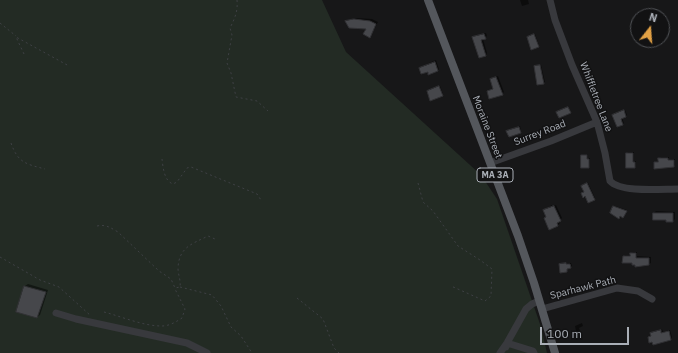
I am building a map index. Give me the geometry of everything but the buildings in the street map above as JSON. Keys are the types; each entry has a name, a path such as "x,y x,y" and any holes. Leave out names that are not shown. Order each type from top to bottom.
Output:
{"main road":[{"name":"Moraine Street","path":"428,0 518,236 555,353"}],"street":[{"name":"Whiffletree Lane","path":"550,0 555,20 597,122 610,181 620,187 633,189 678,189"},
{"name":"Surrey Road","path":"490,163 551,141 597,122"},
{"name":"Sparhawk Path","path":"540,305 617,288 638,291 652,299"},
{"path":"500,353 526,309 532,304 540,305"},
{"path":"56,313 76,319 187,343 207,353"},
{"path":"503,353 507,343"},
{"path":"507,343 533,351 534,353"}],"path":[{"path":"237,0 238,6 236,17 230,28 232,35 227,63 231,73 236,97 257,101 268,111"},
{"path":"0,23 16,36 69,66"},
{"path":"16,36 24,54"},
{"path":"12,143 15,154 24,163 45,169"},
{"path":"162,159 166,178 169,183 173,184 177,182 186,168 191,167 257,194 261,200"},
{"path":"418,183 423,202 434,211 458,246 492,269 491,296 485,301 451,286"},
{"path":"97,226 103,225 111,227 118,232 159,271 171,279 185,310 182,318 163,326 141,323 104,312"},
{"path":"180,287 181,280 178,268 181,255 188,246 208,236 215,239"},
{"path":"0,258 40,280 59,287 92,316"},
{"path":"175,288 180,287 212,295 221,306 231,327 242,336 252,353"},
{"path":"297,298 324,319 334,348 339,353"}],"shaded area":[{"path":"0,0 322,0 346,52 481,175 497,199 541,327 547,353 0,353"}]}
